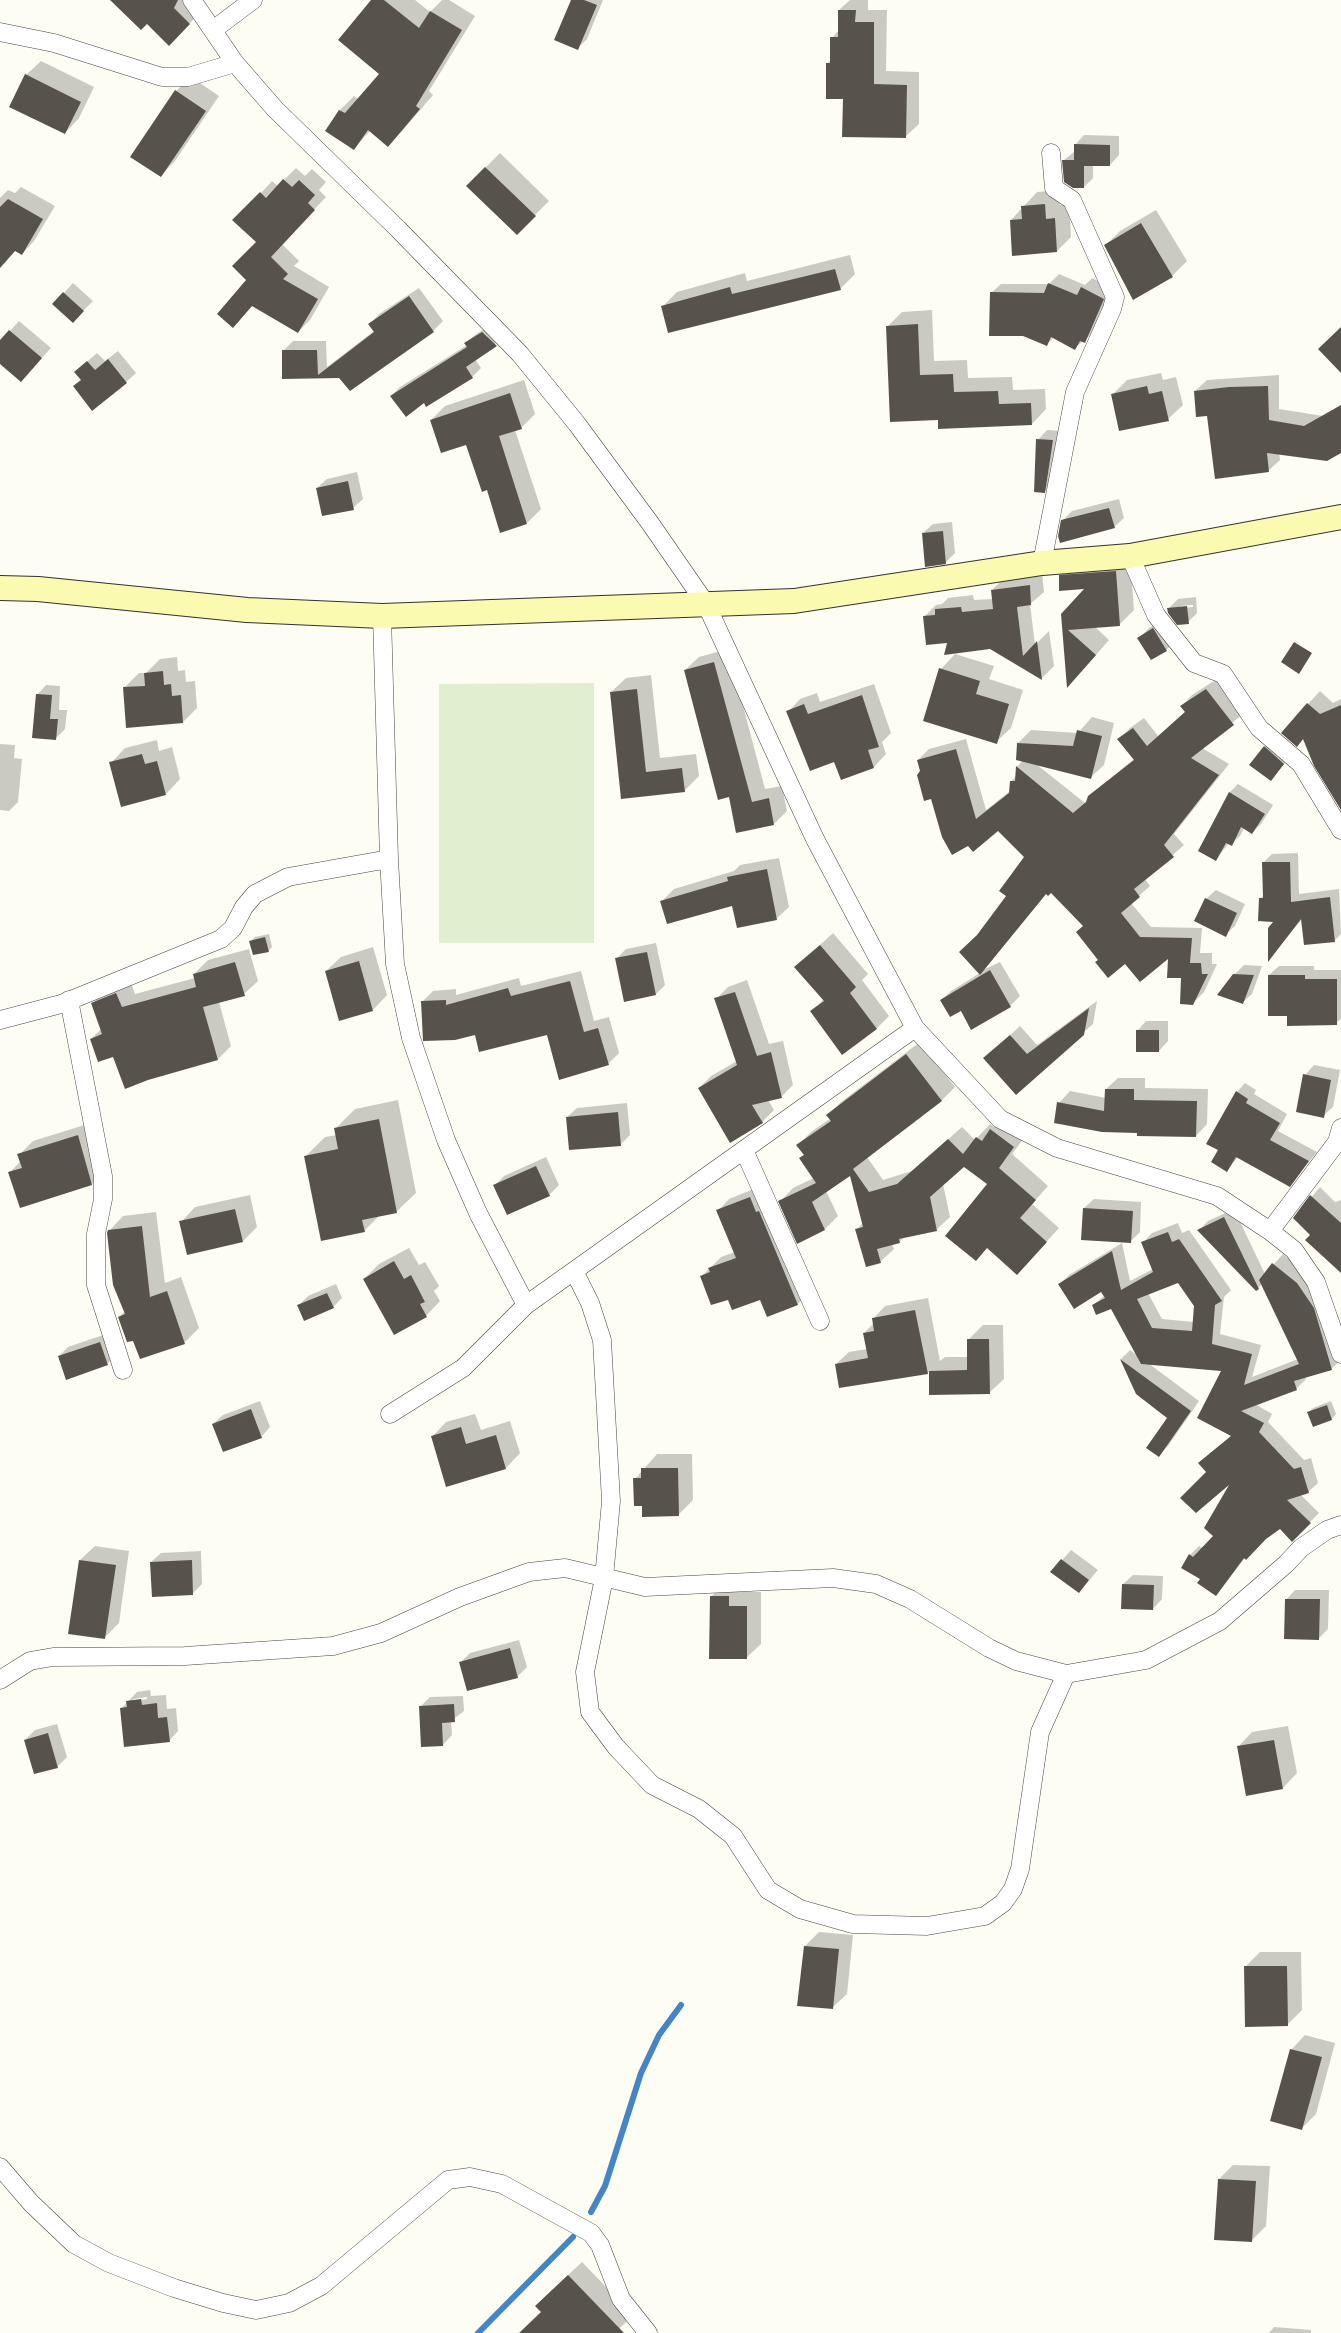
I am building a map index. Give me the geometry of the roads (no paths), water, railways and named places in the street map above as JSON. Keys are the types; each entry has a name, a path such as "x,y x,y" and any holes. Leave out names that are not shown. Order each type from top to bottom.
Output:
{"street":[{"path":"192,0 235,63 275,109 398,229 520,354 577,424 650,523 706,604 814,839 915,1028 1000,1119 1057,1148 1217,1196 1270,1231 1294,1250 1316,1282 1341,1354"},
{"path":"213,30 253,0"},
{"path":"0,32 54,43 162,77 188,77 235,63"},
{"path":"1042,563 1075,392 1112,309 1115,297 1072,200 1054,188 1051,152"},
{"path":"0,588 38,589 247,610 382,616 794,601 1042,563 1130,556 1341,517"},
{"path":"1130,556 1156,615 1194,663 1223,674 1259,728 1302,764 1341,830"},
{"path":"382,616 388,859 395,964 411,1038 446,1140 478,1213 526,1305"},
{"path":"0,1020 21,1016 69,1000 221,939 233,928 244,907 255,894 288,877 388,859"},
{"path":"69,1000 103,1176 103,1199 96,1234 96,1285 123,1370"},
{"path":"390,1414 463,1368 526,1305 915,1028"},
{"path":"1270,1231 1337,1142 1341,1128"},
{"path":"744,1150 820,1321"},
{"path":"574,1271 590,1304 602,1340 612,1501 604,1578 585,1672 590,1712 616,1747 652,1785 699,1809 733,1836 768,1890 800,1909 853,1924 927,1926 985,1916 1003,1903 1013,1889 1020,1869 1040,1732 1066,1674"},
{"path":"0,1680 30,1662 53,1657 185,1656 332,1646 380,1633 460,1597 529,1572 565,1568 645,1587 833,1578 876,1584 910,1599 989,1648 1016,1661 1066,1674 1146,1660 1220,1621 1286,1564 1300,1548 1327,1530 1341,1525"},
{"path":"0,2167 31,2203 74,2244 109,2263 174,2288 223,2303 256,2310 289,2303 321,2286 448,2180 470,2177 502,2184 591,2233 600,2245 621,2299 648,2333"}],"waterway":[{"path":"591,2212 605,2186 641,2073 659,2035 681,2005"},
{"path":"478,2333 573,2237"}]}
